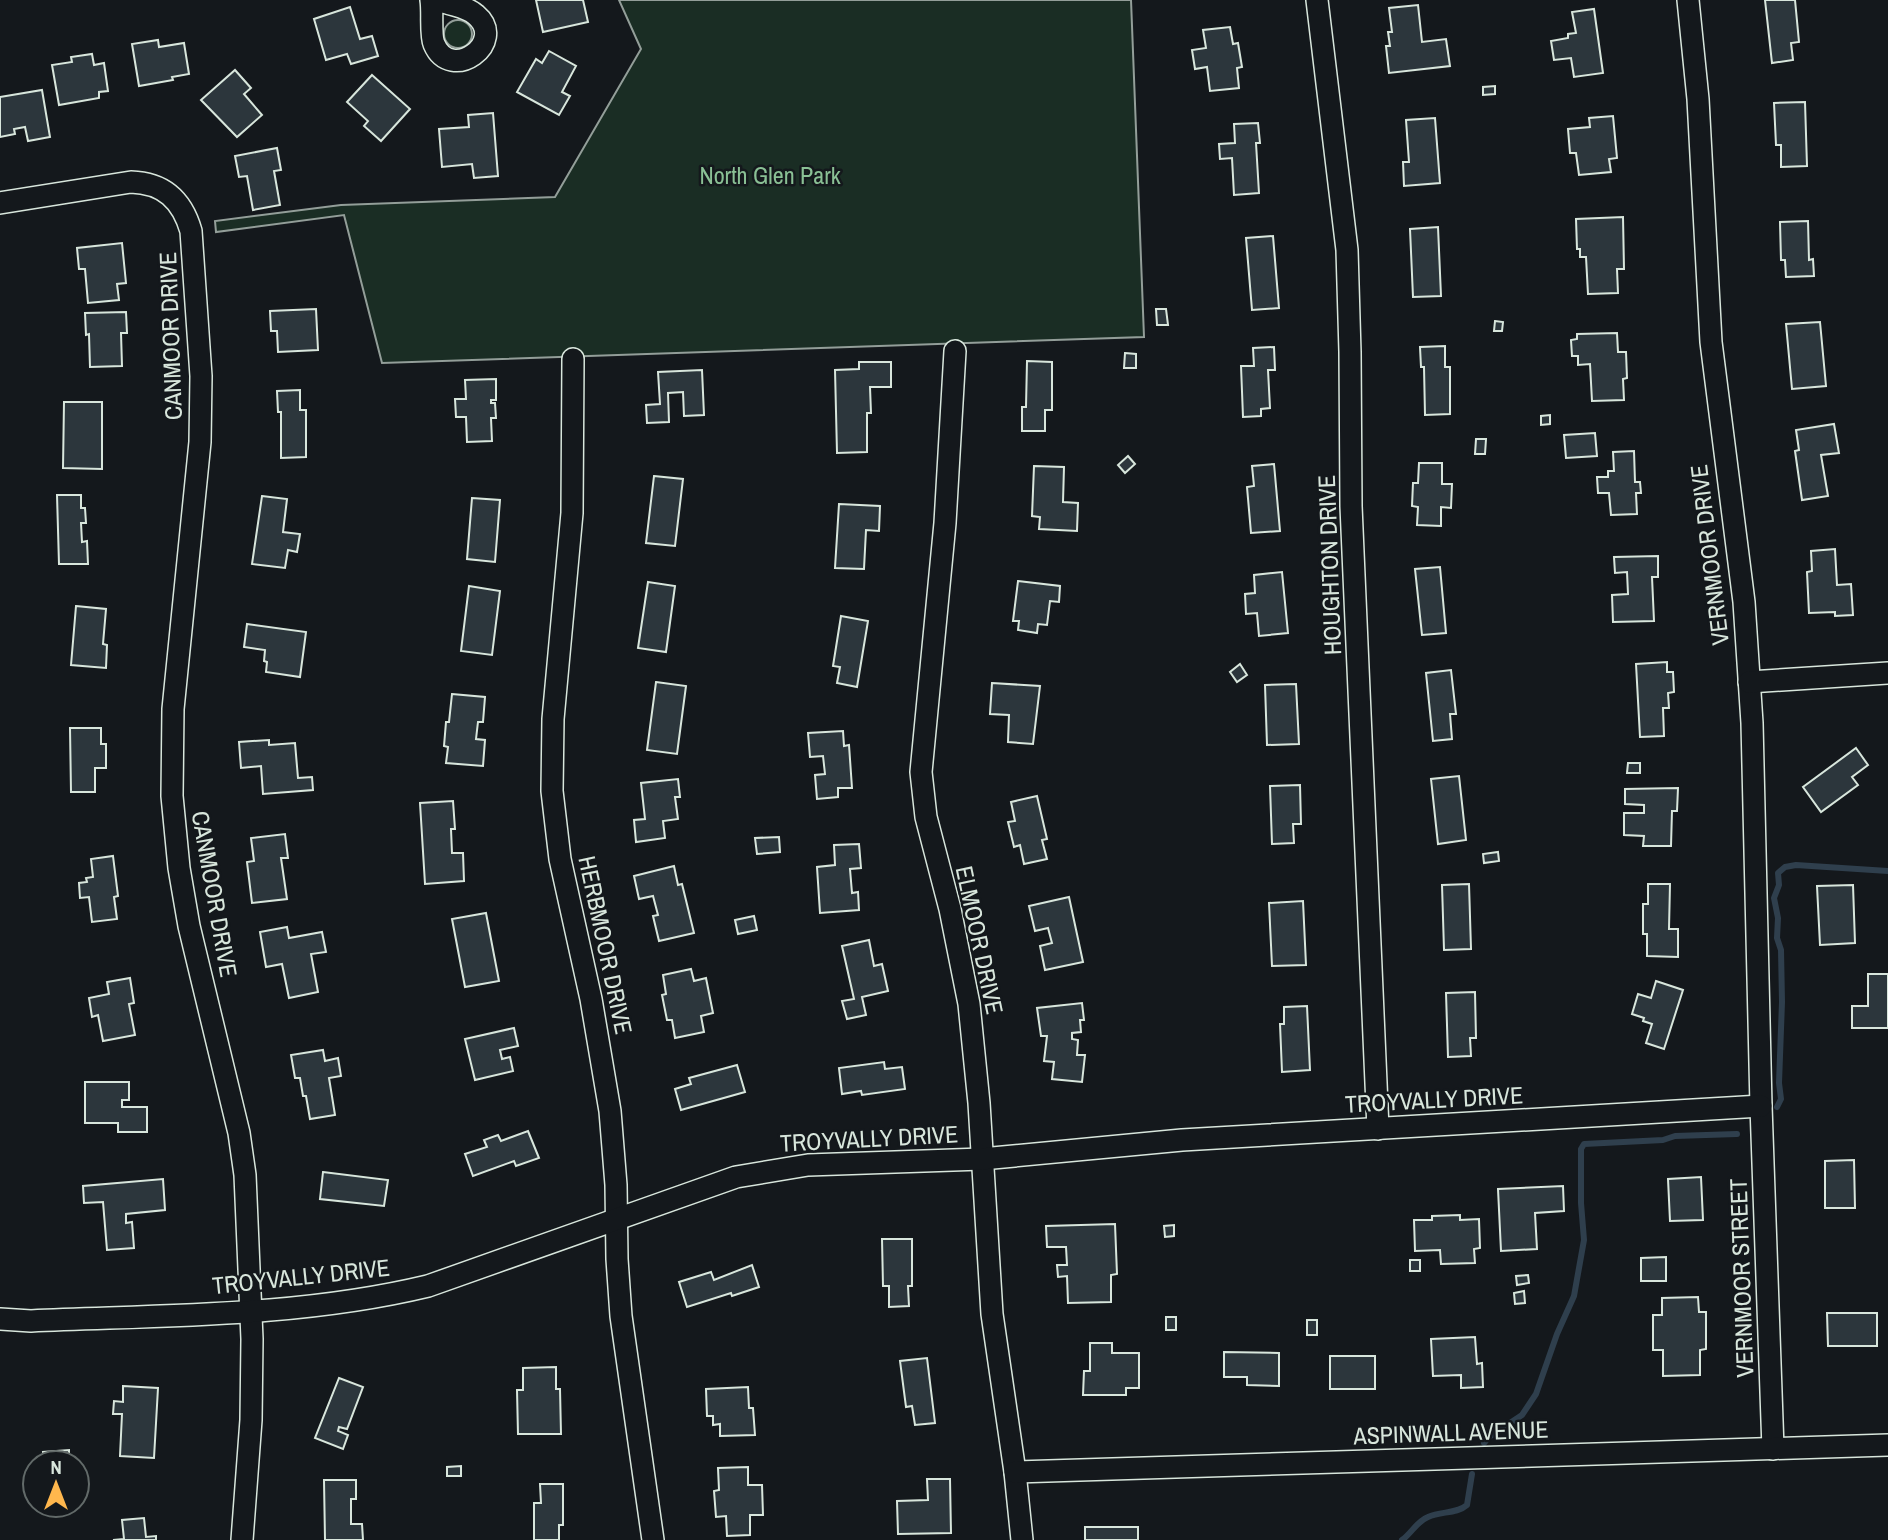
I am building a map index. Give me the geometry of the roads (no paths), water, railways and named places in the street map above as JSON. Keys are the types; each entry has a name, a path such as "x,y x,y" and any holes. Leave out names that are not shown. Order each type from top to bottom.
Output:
{"street":[{"path":"431,0 433,43 439,52 456,61 471,57 483,44 485,29 482,22 469,10 440,0"},
{"name":"HOUGHTON DRIVE","path":"1317,0 1347,250 1352,506 1378,1129"},
{"name":"VERNMOOR DRIVE","path":"1688,0 1698,99 1711,342 1744,602 1756,856 1761,1106"},
{"name":"CANMOOR DRIVE","path":"0,203 131,182 155,185 175,198 187,217 191,231 201,376 200,442 173,709 172,796 179,868 239,1133 248,1210 252,1311 251,1420 242,1540"},
{"name":"ELMOOR DRIVE","path":"955,351 945,523 921,772 926,817 950,909 969,1004 993,1324 1015,1472 1022,1540"},
{"name":"HERBMOOR DRIVE","path":"573,359 571,524 553,719 552,791 560,859 602,1055 613,1145 621,1315 653,1540"},
{"path":"1749,682 1888,673"},
{"name":"TROYVALLY DRIVE","path":"0,1319 31,1321 252,1311 350,1302 428,1286 736,1177 774,1169 839,1163 982,1159 1182,1140 1761,1106"},
{"name":"VERNMOOR STREET","path":"1761,1106 1773,1448"},
{"name":"ASPINWALL AVENUE","path":"1015,1472 1888,1445"}],"waterway":[{"path":"1777,1107 1781,1099 1779,1083 1782,1002 1781,950 1777,938 1778,918 1774,898 1779,885 1778,873 1785,867 1796,865 1888,871"},
{"path":"1484,1443 1522,1415 1536,1394 1557,1334 1574,1296 1584,1240 1581,1203 1581,1149 1584,1144 1737,1134"},
{"path":"1402,1540 1424,1519 1459,1510 1467,1505 1472,1474"}],"park label":[{"name":"North Glen Park","path":"770,175"}]}
